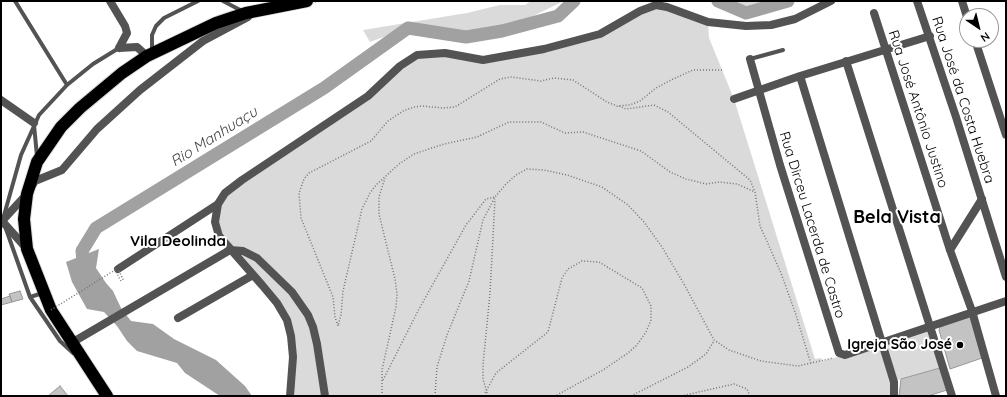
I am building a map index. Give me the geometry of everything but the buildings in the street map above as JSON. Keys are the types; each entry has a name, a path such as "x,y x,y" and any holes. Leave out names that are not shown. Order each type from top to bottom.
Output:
{"highway":[{"path":"107,396 51,310 43,293 27,249 24,219 27,194 37,162 61,127 80,108 117,76 149,54 216,23 251,12 310,2"}],"street":[{"path":"110,1 125,26 127,34 119,48"},
{"path":"290,396 294,357 287,320 277,303 219,236 215,222 218,204 225,193 242,180 368,96 400,66 417,55 445,53 483,60 544,49 600,34 640,11 656,6 667,7 708,22 746,26 771,25 795,19 831,1"},
{"name":"Rua José da Costa Huebra","path":"917,1 930,36 1006,277"},
{"path":"27,249 2,221 27,194 35,181 62,170 97,129 140,90 204,41 251,12"},
{"name":"Rua José Antônio Justino","path":"874,13 950,250 972,312 996,396"},
{"path":"734,98 846,61 930,36"},
{"path":"119,48 137,47 149,54"},
{"path":"978,48 1006,135"},
{"name":"Rua Dirceu Lacerda de Castro","path":"750,60 838,351 845,355"},
{"path":"846,61 952,396"},
{"path":"800,76 882,341 894,382 894,396"},
{"path":"1,100 34,123"},
{"path":"950,250 982,198"},
{"path":"118,269 218,204"},
{"path":"73,342 230,250 243,252 257,258 292,292 300,304 313,327 325,396"},
{"path":"178,318 253,274"},
{"path":"845,355 882,341 1006,300"}],"lane":[{"path":"15,1 67,85"},
{"path":"149,54 152,35 156,26 164,18 198,1"},
{"path":"223,1 251,12"},
{"path":"88,366 60,341 30,297 2,221 21,155 34,123 39,115 67,85 93,64 119,48"},
{"path":"750,60 783,50"},
{"path":"34,123 37,162"},
{"path":"30,297 43,293"}],"path":[{"path":"310,2 321,1"},
{"path":"617,106 640,101 656,88 693,70 722,70"},
{"path":"755,192 737,184 719,182 706,184 690,181 670,172 640,151 583,132 565,133 541,122 509,122 477,137 444,144 414,154 399,164 370,193 362,209 343,291 341,315 338,326 335,317 333,297 301,218 299,193 304,179 309,173 371,141 388,121 403,111 422,106 443,108 454,107 500,79 511,77 541,81 554,78 573,80 607,102 626,109 654,105 668,112 750,180 755,192 760,226 781,273 811,364"},
{"path":"435,396 437,367 442,349 469,281 483,220 496,197 516,175 527,169 555,171 602,187 621,198 638,214 662,247 714,340 728,350 761,361 798,366 845,355"},
{"path":"382,396 382,370 396,307 397,294 395,279 379,214 379,197 385,177"},
{"path":"382,381 419,309 466,224 486,199 496,197"},
{"path":"488,396 485,392 483,365 490,293 496,197"},
{"path":"485,392 496,373 548,332 562,278 568,269 582,261 599,262 642,288 651,306 651,320 646,332 637,345 628,353 603,370 555,396"},
{"path":"51,310 115,270 121,281 123,279 118,269"},
{"path":"631,396 688,367 706,354 714,340"},
{"path":"681,396 734,384 747,389 750,396"}],"shaded area":[{"path":"531,1 564,1 502,31 466,37 408,28 370,42 363,30 467,13 500,5 525,5"},
{"path":"702,1 773,1 758,9"},
{"path":"656,5 708,22 709,38 734,99 815,359 821,358 822,361 845,355 929,325 940,368 894,381 894,396 290,396 292,383 287,320 219,236 216,213 225,193 325,126 417,55 445,53 483,60 600,34"},
{"path":"99,249 96,268 113,291 121,308 131,321 153,324 174,339 216,360 245,386 252,396 220,396 185,373 177,363 137,351 104,312 87,309 72,282 66,262"}],"waterway":[{"name":"Rio Manhuaçu","path":"84,272 82,251 96,228 324,88 408,28 466,37 502,31 558,16 574,1"},
{"name":"Rio Manhuaçu","path":"718,1 746,13 788,1"}],"place":[{"name":"Igreja São José","path":"960,345"}],"district":[{"name":"Bela Vista","path":"897,218"},
{"name":"Vila Deolinda","path":"178,241"}]}
